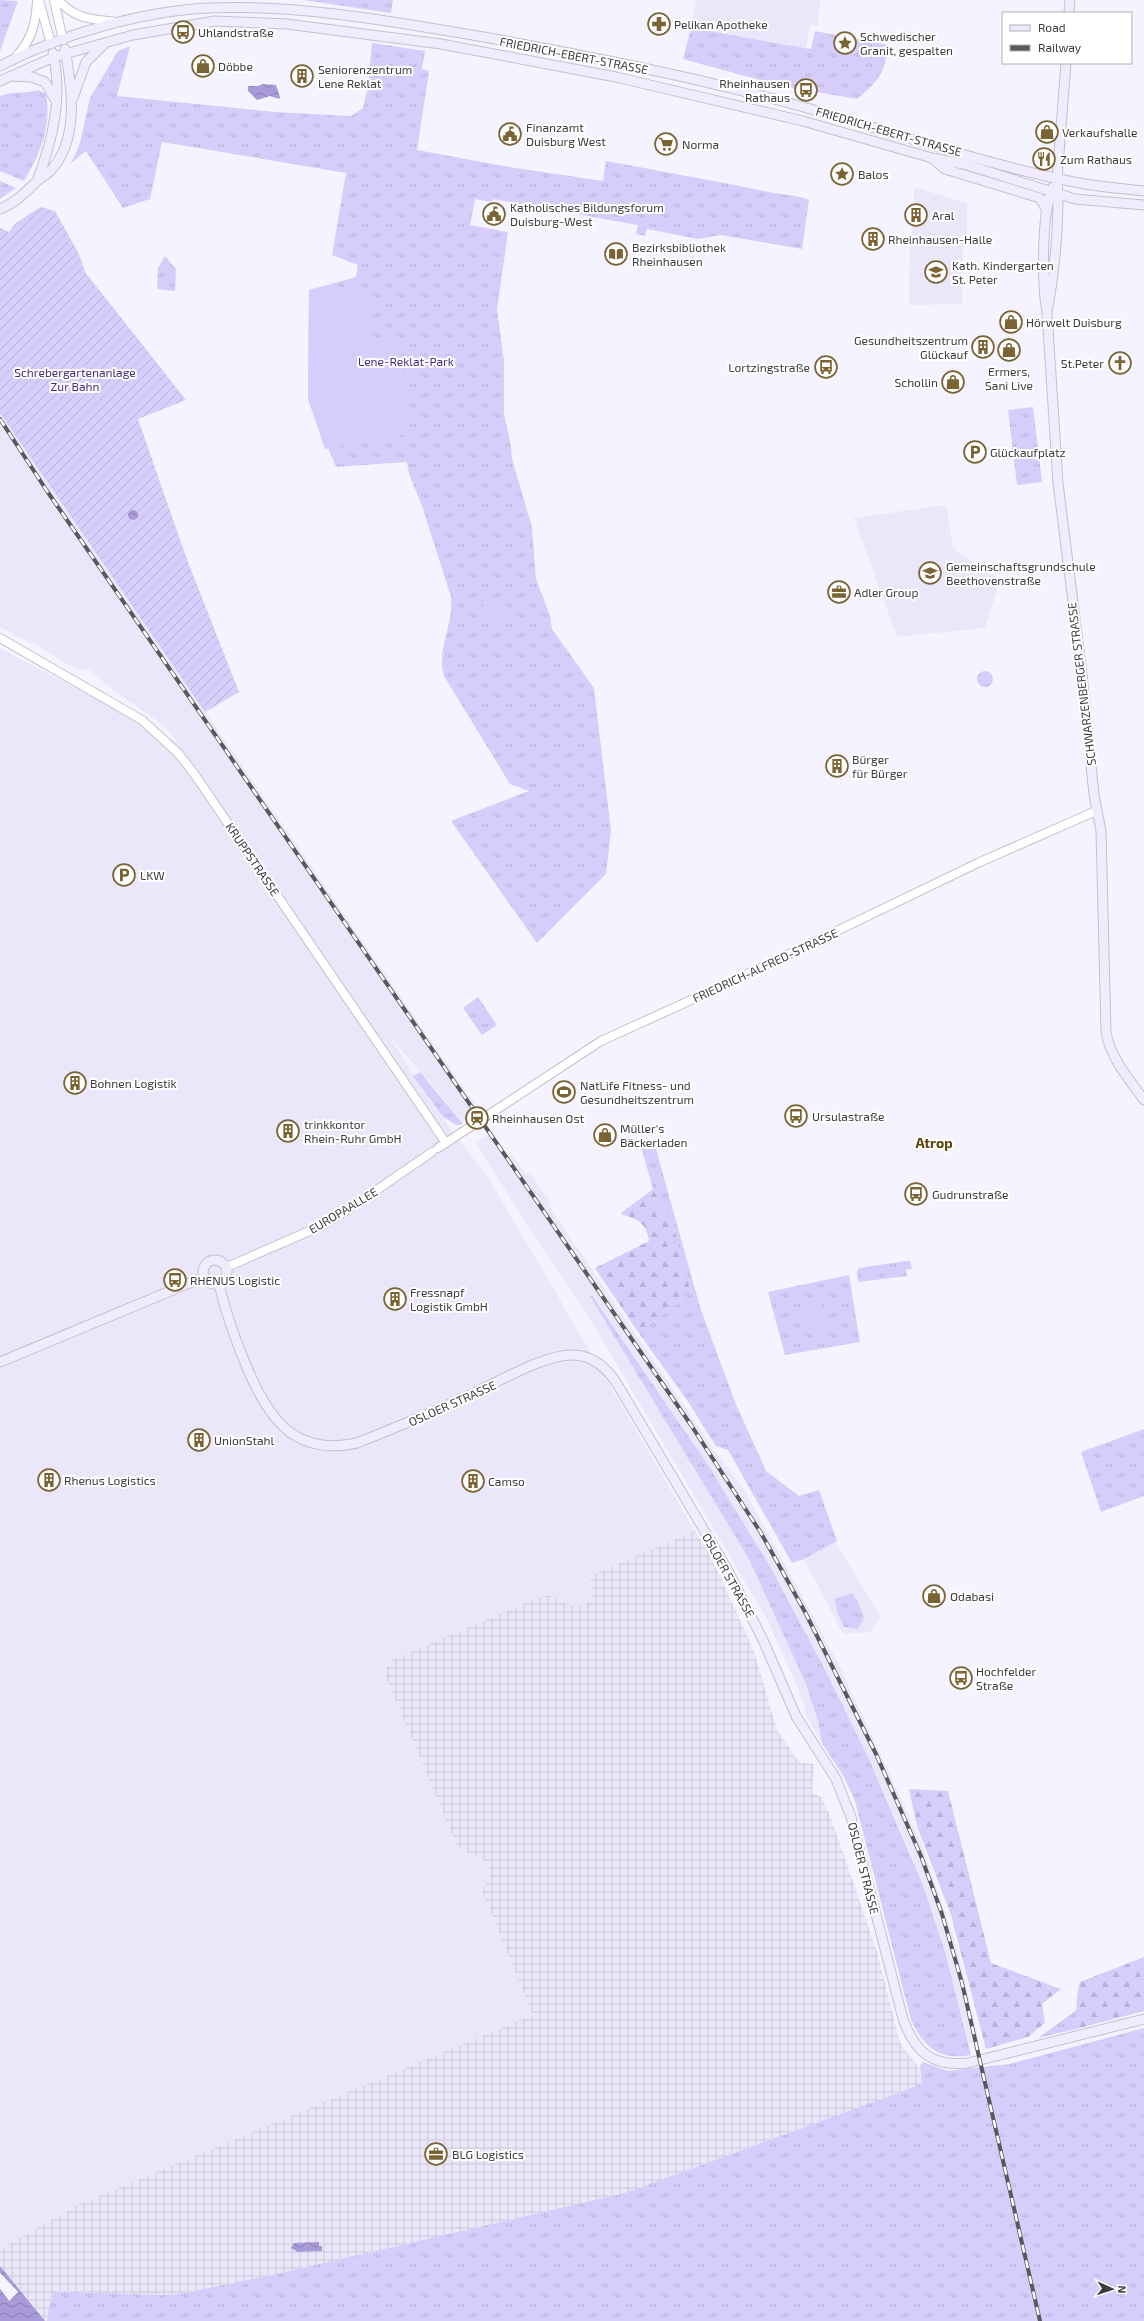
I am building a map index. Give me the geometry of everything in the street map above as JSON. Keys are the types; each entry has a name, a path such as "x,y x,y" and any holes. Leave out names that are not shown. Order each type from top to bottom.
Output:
{"main road":[{"path":"1069,12 1070,0"},
{"name":"FRIEDRICH-EBERT-STRASSE","path":"0,66 15,58 63,40 121,22 158,14 206,8 240,7 311,12 437,29 596,59 763,96 1057,178 1144,191"},
{"name":"FRIEDRICH-EBERT-STRASSE","path":"0,81 54,57 106,42 180,26 234,20 287,24 404,39 581,69 672,89 803,121 932,158 964,164 1075,199 1144,205"},
{"path":"0,209 16,200 49,172 59,158 69,131 71,101 63,40"},
{"path":"71,101 86,62 106,42"},
{"path":"37,181 49,149 57,104 54,57 51,44"},
{"name":"SCHWARZENBERGER STRASSE","path":"1047,312 1052,288 1055,192 1066,64"},
{"path":"10,76 32,77 45,82 57,104"},
{"name":"FRIEDRICH-EBERT-STRASSE","path":"932,158 945,169 1040,198 1046,210"},
{"name":"SCHWARZENBERGER STRASSE","path":"1055,192 1046,210 1043,288 1047,312 1058,482 1096,811 1101,831 1106,1032 1108,1043 1113,1054 1144,1100"},
{"path":"211,1260 219,1260 227,1267 226,1277 218,1284 210,1283 204,1277 204,1267 211,1260"},
{"path":"0,1362 204,1277"},
{"name":"OSLOER STRASSE","path":"218,1284 235,1341 260,1396 270,1414 282,1427 293,1435 314,1444 340,1447 357,1443 462,1399 541,1362 562,1356 586,1357 602,1366 620,1387 726,1567 764,1640 796,1716 841,1789 851,1817 903,2019 912,2041 923,2053 945,2063 968,2063 1144,2019"}],"street":[{"path":"38,0 51,44"},
{"path":"15,58 33,33 38,0"},
{"path":"54,0 63,40"},
{"path":"58,0 73,13 85,19 121,22"},
{"name":"KRUPPSTRASSE","path":"0,638 142,720 179,754 196,775 446,1143"},
{"name":"FRIEDRICH-ALFRED-STRASSE","path":"446,1143 601,1041 735,980 980,862 1096,811"},
{"name":"EUROPAALLEE","path":"227,1267 321,1226 349,1209 446,1143"}],"shaded area":[{"path":"696,0 821,0 817,26 810,25 806,48 691,28"},
{"path":"914,187 967,203 967,237 912,236"},
{"name":"Kath. Kindergarten St. Peter","path":"910,240 963,240 962,304 909,305"},
{"path":"0,413 480,1112 462,1123 441,1095 389,1036 429,1100 491,1182 695,1531 590,1576 593,1592 590,1599 583,1605 571,1606 551,1596 388,1664 384,1672 458,1848 483,1859 488,1864 490,1872 488,1882 482,1890 534,2015 78,2205 0,2249 0,648 179,743 163,725 105,684 89,668 80,670 67,664 33,642 32,644 0,627"},
{"name":"Gemeinschaftsgrundschule Beethovenstraße","path":"946,505 953,548 1000,580 985,628 897,637 854,518"},
{"path":"492,1132 509,1156 513,1156 526,1174 530,1173 551,1202 549,1206 712,1447 745,1491 813,1616 839,1665 921,1842 957,1948 979,2041 969,2044 946,1955 923,1885 901,1830 869,1759 797,1616 753,1538 710,1468 593,1295 590,1296 749,1559 806,1684 818,1721 822,1743 804,1712 806,1711 797,1686 767,1619 588,1316 522,1217 476,1143"},
{"path":"695,1531 712,1559 754,1651 777,1730 801,1763 814,1764 812,1793 821,1797 830,1815 877,1952 900,2043 919,2068 922,2084 625,2193 276,2274 180,2294 159,2295 52,2291 47,2321 45,2321 0,2266 0,2249 78,2205 533,2015 482,1890 488,1882 490,1872 488,1864 483,1859 458,1848 384,1672 392,1660 543,1596 551,1596 571,1606 584,1605 590,1599 593,1592 590,1576"},
{"path":"835,1542 881,1617 870,1632 843,1634 804,1559"}],"green space":[{"path":"0,0 18,1 0,51"},
{"path":"303,0 393,0 391,13"},
{"path":"691,28 811,49 815,31 888,45 887,55 880,76 871,87 857,99 782,86 683,59"},
{"name":"Lene-Reklat-Park","path":"372,43 425,51 422,69 429,71 417,150 509,167 603,181 606,161 809,200 802,249 721,235 698,239 647,229 645,236 636,234 638,225 493,199 492,202 475,199 470,225 508,232 497,310 504,361 504,414 511,446 512,459 532,527 536,579 550,616 552,629 594,688 611,831 606,874 537,943 451,821 529,791 510,784 444,676 442,657 450,617 451,597 422,506 409,474 407,462 336,467 308,399 309,290 356,277 358,265 332,255 346,173 162,142 150,199 123,208 86,151 70,164 79,147 90,98 118,51 130,46 117,96 275,112 351,116 363,108 368,87"},
{"path":"38,90 46,94 46,128 40,150 24,181 0,171 0,96"},
{"path":"0,181 16,188 0,199"},
{"name":"Schrebergartenanlage Zur Bahn","path":"40,207 55,211 79,254 85,272 186,400 138,419 186,557 239,692 205,712 0,413 0,228 9,232 16,223"},
{"path":"165,256 176,269 175,291 157,289 158,268"},
{"path":"309,290 370,292 370,344 400,344 410,434 325,449 308,399"},
{"path":"1033,407 1042,482 1017,485 1008,410"},
{"path":"498,601 505,603 508,609 505,615 492,617 486,614 482,609 484,603"},
{"path":"985,671 991,673 993,679 991,685 985,687 979,685 977,679 979,673"},
{"path":"478,997 497,1025 482,1035 463,1008"},
{"path":"420,1072 463,1124 456,1125 443,1117 413,1076"},
{"path":"647,1138 654,1142 700,1307 735,1402 766,1471 799,1496 819,1490 837,1541 804,1559 792,1563 728,1450 716,1446 687,1400 638,1332 683,1299 674,1228 653,1189 640,1143"},
{"path":"653,1189 674,1228 689,1285 683,1299 638,1332 595,1268 649,1241 646,1230 640,1222 631,1217 620,1214"},
{"path":"910,1261 912,1269 906,1270 907,1276 858,1282 857,1271 859,1268"},
{"path":"849,1275 860,1342 785,1355 768,1292"},
{"path":"592,1295 710,1468 772,1570 822,1664 869,1759 923,1885 946,1955 971,2055 950,2056 941,2054 934,2050 921,2038 911,2020 855,1801 844,1777 822,1743 818,1721 806,1684 749,1559 590,1296"},
{"path":"821,1299 824,1328 805,1329 802,1301"},
{"path":"1144,1429 1144,1496 1101,1512 1081,1452"},
{"path":"852,1593 858,1602 864,1617 858,1629 844,1627 838,1614 834,1599"},
{"path":"909,1789 948,1791 991,1963 1061,1989 1042,2004 1045,2023 1028,2037 986,2049 951,1915 917,1826"},
{"path":"1144,1957 1144,2011 1076,2029 1078,1988 1080,1982"},
{"path":"1078,2009 1076,2029 1038,2038"},
{"path":"1144,2028 1144,2321 47,2321 52,2291 159,2295 180,2294 276,2274 625,2193 922,2084 920,2066 923,2062 948,2071 1009,2064"}],"water":[{"path":"263,84 276,85 280,97 279,99 270,96 257,100 248,91 248,86 258,86"},
{"path":"131,510 135,510 137,511 137,519 131,520 128,517 128,513"},
{"path":"319,2242 319,2246 322,2246 322,2251 298,2252 291,2248 294,2243"},
{"path":"0,2266 45,2321 0,2321 0,2289 9,2300 18,2292 0,2273"}],"pier":[{"path":"0,2273 18,2292 9,2301 0,2287 9,2297 15,2292 0,2276"}],"railway":[{"path":"0,419 47,491 691,1425 761,1533 805,1612 876,1754 921,1856 942,1914 962,1983 1040,2321"}],"place":[{"name":"Pelikan Apotheke","path":"659,24"},
{"name":"Uhlandstraße","path":"183,32"},
{"name":"Schwedischer Granit, gespalten","path":"845,43"},
{"name":"Döbbe","path":"203,66"},
{"name":"Seniorenzentrum Lene Reklat","path":"302,76"},
{"name":"Rheinhausen Rathaus","path":"806,90"},
{"name":"Verkaufshalle","path":"1047,132"},
{"name":"Finanzamt Duisburg West","path":"510,134"},
{"name":"Norma","path":"666,144"},
{"name":"Zum Rathaus","path":"1044,159"},
{"name":"Balos","path":"842,174"},
{"name":"Katholisches Bildungsforum Duisburg-West","path":"494,214"},
{"name":"Aral","path":"916,215"},
{"name":"Rheinhausen-Halle","path":"873,239"},
{"name":"Bezirksbibliothek Rheinhausen","path":"616,254"},
{"name":"Kath. Kindergarten St. Peter","path":"936,272"},
{"name":"Hörwelt Duisburg","path":"1011,322"},
{"name":"Gesundheitszentrum Glückauf","path":"983,347"},
{"name":"Ermers, Sani Live","path":"1009,350"},
{"name":"St.Peter","path":"1120,363"},
{"name":"Lortzingstraße","path":"826,367"},
{"name":"Schollin","path":"953,382"},
{"name":"Glückaufplatz","path":"975,452"},
{"name":"Gemeinschaftsgrundschule Beethovenstraße","path":"930,573"},
{"name":"Adler Group","path":"839,592"},
{"name":"Bürger für Bürger","path":"837,766"},
{"name":"LKW","path":"124,875"},
{"name":"Bohnen Logistik","path":"75,1083"},
{"name":"NatLife Fitness- und Gesundheitszentrum","path":"564,1092"},
{"name":"Ursulastraße","path":"796,1116"},
{"name":"Rheinhausen Ost","path":"477,1118"},
{"name":"trinkkontor Rhein-Ruhr GmbH","path":"288,1131"},
{"name":"Müller's Bäckerladen","path":"605,1135"},
{"name":"Gudrunstraße","path":"916,1194"},
{"name":"RHENUS Logistic","path":"175,1280"},
{"name":"Fressnapf Logistik GmbH","path":"395,1299"},
{"name":"UnionStahl","path":"199,1440"},
{"name":"Rhenus Logistics","path":"49,1480"},
{"name":"Camso","path":"473,1481"},
{"name":"Odabasi","path":"934,1596"},
{"name":"Hochfelder Straße","path":"961,1678"},
{"name":"BLG Logistics","path":"436,2154"}],"district":[{"name":"Atrop","path":"934,1142"}]}
